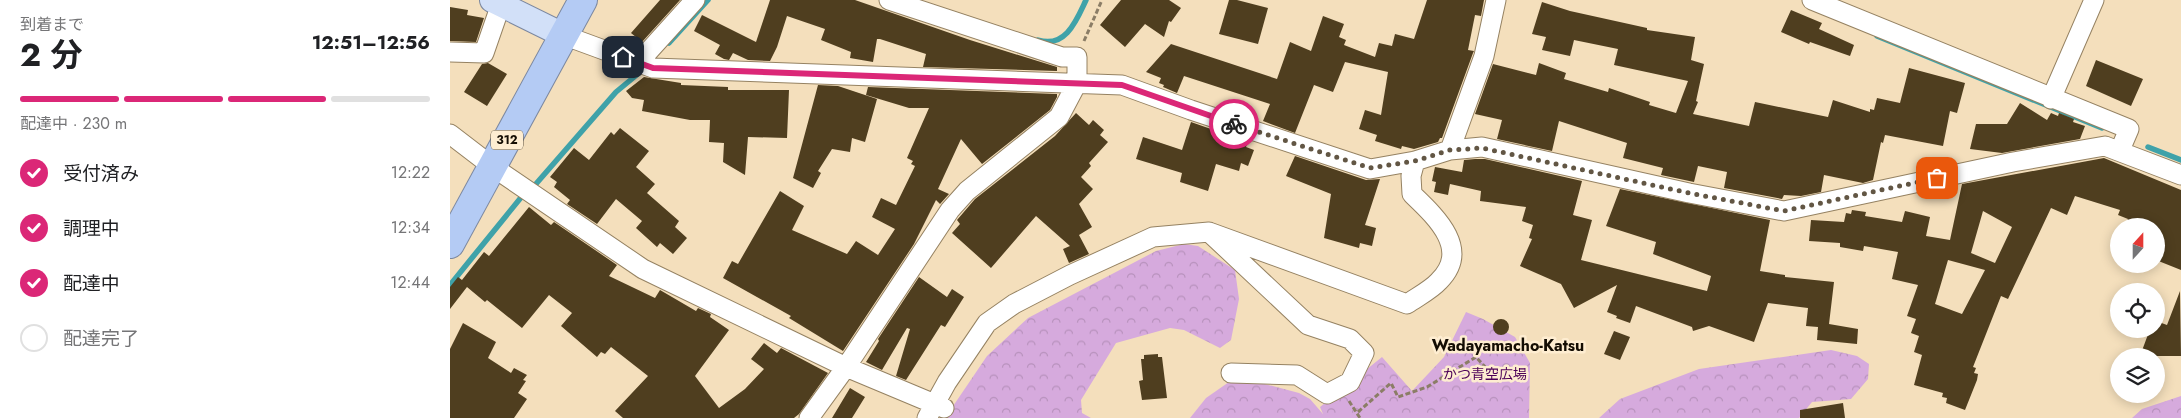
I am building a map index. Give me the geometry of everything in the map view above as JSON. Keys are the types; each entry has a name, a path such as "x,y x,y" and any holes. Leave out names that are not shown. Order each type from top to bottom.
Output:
{"highway":[{"name":"312","path":"450,244 583,0"}],"main road":[{"path":"497,2 563,35"}],"street":[{"path":"638,63 695,0"},
{"path":"809,418 846,367 950,210 967,191 1059,117 1077,84 1077,57 1062,57 888,0"},
{"path":"1450,150 1484,56 1496,0"},
{"path":"1812,0 2129,129 2120,150"},
{"path":"2051,98 2094,0"},
{"path":"450,52 484,53 497,2"},
{"path":"563,35 653,68 876,74 1122,85 1370,168 1415,161 1450,150 1482,148 1689,193 1784,211 2013,162 2105,146 2120,150 2181,175"},
{"path":"450,134 493,167 642,269 936,410 947,382 987,323 1014,304 1070,275 1153,237 1209,232 1407,304 1438,283 1451,267 1452,248 1445,230 1437,218 1412,194 1411,176 1415,161"},
{"path":"1209,232 1308,324 1350,339 1364,353 1350,382 1327,394 1297,375 1231,373"}],"path":[{"path":"1077,57 1102,0"},
{"path":"1358,412 1391,383 1398,397 1427,387 1476,357 1499,382"}],"green space":[{"path":"1184,244 1198,246 1235,270 1239,299 1231,340 1220,348 1184,330 1170,328 1116,343 1081,400 1082,413 1091,418 945,418 987,356 1028,318 1156,251"},
{"name":"かつ青空広場","path":"1466,312 1515,337 1530,363 1529,418 1190,418 1206,398 1229,382 1242,378 1299,393 1310,399 1323,414 1320,407 1382,357 1412,391 1444,357"},
{"path":"1831,350 1857,356 1869,364 1868,379 1851,399 1812,402 1799,418 1599,418 1620,399 1699,369"},
{"path":"2181,396 2181,418 2132,418 2142,409 2165,403 2165,401"}],"building":[{"path":"660,0 680,0 642,42 631,33"},
{"path":"770,0 855,0 970,40 1057,67 1057,71 923,67 926,54 880,39 877,39 873,62 850,58 851,52 821,40 825,29 787,16 777,47 770,61 748,60 733,53 729,60 724,59 715,54 720,45 694,31 702,15 756,42"},
{"path":"1121,0 1169,0 1181,8 1171,22 1169,21 1164,37 1145,24 1125,47 1100,25"},
{"path":"1229,0 1237,0 1268,8 1258,44 1219,34"},
{"path":"1427,0 1484,0 1481,16 1475,15 1468,50 1474,51 1442,138 1438,142 1414,149 1402,146 1401,149 1375,141 1377,135 1359,129 1365,110 1381,115 1388,72 1345,62 1333,92 1314,85 1295,133 1263,121 1270,104 1184,76 1177,93 1163,87 1164,85 1159,83 1161,78 1146,72 1171,44 1277,79 1290,42 1311,51 1323,16 1344,24 1339,37 1346,40 1344,45 1375,57 1379,43 1392,46 1395,34 1414,39"},
{"path":"1542,2 1570,11 1647,28 1647,30 1695,37 1691,60 1704,64 1696,101 1698,102 1693,114 1749,126 1755,102 1828,117 1833,100 1870,112 1870,109 1874,110 1877,98 1900,103 1909,68 1965,83 1957,113 1950,111 1943,146 1885,135 1883,143 1881,142 1873,180 1863,183 1824,175 1821,192 1801,196 1784,195 1782,199 1724,188 1727,172 1698,166 1694,182 1661,175 1663,168 1623,158 1627,143 1559,121 1552,151 1497,139 1502,120 1475,114 1493,64 1536,75 1539,63 1566,73 1564,79 1608,92 1609,88 1650,102 1649,105 1676,113 1688,81 1614,65 1618,49 1574,40 1570,56 1542,50 1546,37 1532,34"},
{"path":"450,7 468,10 467,15 484,18 476,42 450,41"},
{"path":"1791,10 1822,23 1819,29 1854,45 1850,56 1810,42 1809,44 1781,32"},
{"path":"2096,60 2143,79 2131,106 2086,86"},
{"path":"488,63 507,74 487,106 464,92 482,64"},
{"path":"644,77 681,83 681,85 728,87 728,90 789,90 787,138 748,137 745,175 723,162 724,143 709,142 710,120 690,120 642,111 644,100 632,98 626,91"},
{"path":"818,85 838,86 877,99 865,142 852,138 850,152 832,149 818,171 821,173 813,188 793,178"},
{"path":"868,87 1057,94 1057,97 1050,110 982,164 961,139 938,189 949,194 940,204 936,200 914,244 843,351 789,318 791,316 723,278 732,261 738,264 780,191 804,206 792,230 847,254 856,241 878,255 895,229 872,217 881,198 896,205 915,166 911,164 913,161 907,158 929,108 909,108 866,95"},
{"path":"2020,103 2047,120 2051,113 2058,116 2059,113 2074,119 2073,122 2085,126 2080,139 2002,153 1970,149 1976,124 2007,124"},
{"path":"1076,113 1089,125 1093,120 1104,130 1100,135 1108,142 1089,163 1091,166 1081,177 1093,189 1079,204 1092,227 1079,235 1089,254 1069,263 1063,249 1070,246 1036,216 991,268 952,233 960,224 957,220 975,199 1055,136"},
{"path":"1191,122 1248,142 1246,147 1254,150 1248,166 1241,163 1239,171 1216,164 1208,191 1180,182 1182,173 1136,159 1143,137 1182,150"},
{"path":"620,128 649,151 636,167 655,184 647,193 679,221 675,227 687,238 673,254 660,243 657,247 636,228 642,221 616,199 597,224 567,204 570,200 554,187 557,182 550,177 574,148 589,160 611,132 614,135"},
{"path":"1295,156 1366,180 1380,179 1365,225 1376,228 1372,246 1360,243 1359,248 1324,238 1331,194 1286,176"},
{"path":"2104,158 2181,190 2181,270 2165,264 2165,218 2126,218 2118,215 2120,210 2075,196 2067,215 2051,208 2008,299 2001,296 1973,367 1976,368 1974,373 1978,374 1977,380 1965,410 1946,403 1947,398 1942,397 1943,393 1914,385 1922,355 1914,352 1919,336 1911,333 1916,319 1907,316 1918,285 1892,279 1898,252 1864,246 1863,251 1840,247 1840,243 1809,241 1811,220 1844,222 1846,213 1851,214 1852,210 1866,212 1865,216 1902,222 1905,211 1930,217 1926,236 1950,240 1962,184","holes":["1983,211 2012,227 1995,263 1971,253","1948,260 1985,270 1962,314 1935,304"]},
{"path":"1485,159 1582,181 1573,215 1592,220 1581,260 1707,291 1711,276 1653,254 1656,242 1606,226 1620,189 1770,220 1760,271 1785,275 1785,277 1834,282 1829,324 1858,329 1857,344 1817,340 1818,327 1806,326 1808,308 1768,303 1754,342 1709,326 1693,331 1692,327 1636,306 1630,323 1616,318 1617,316 1607,312 1617,285 1574,308 1561,284 1520,266 1532,239 1529,238 1533,225 1522,221 1526,207 1480,201 1481,191 1450,184 1448,195 1434,192 1436,182 1432,181 1435,167 1462,172 1464,160"},
{"path":"529,207 551,225 554,222 617,265 609,276 655,298 660,290 696,311 698,308 711,314 710,317 729,330 695,376 719,408 745,389 764,369 751,359 764,343 777,353 781,348 828,373 799,414 794,418 623,418 615,411 648,376 611,347 605,354 601,352 597,357 561,326 572,313 549,295 522,328 487,300 485,302 467,287 450,309 450,287 458,277 462,280 484,252 489,256"},
{"path":"919,277 947,297 952,289 964,297 945,327 941,325 906,380 896,376 910,329 907,328 882,370 866,362 879,341 878,339"},
{"path":"2180,291 2181,356 2165,356 2165,348 2143,348 2147,338 2165,338 2165,324 2167,325"},
{"path":"1501,319 1507,321 1509,327 1507,333 1501,335 1495,333 1493,327 1495,321"},
{"path":"463,323 496,342 488,358 511,373 514,368 527,375 523,380 526,381 518,393 527,399 514,418 450,418 450,349"},
{"path":"1614,331 1630,337 1620,360 1604,354"},
{"path":"1158,354 1158,357 1162,357 1167,398 1142,400 1139,381 1143,380 1141,359 1144,359 1144,355"},
{"path":"850,388 865,397 852,418 832,418"},
{"path":"1843,403 1845,418 1800,418 1800,410"}],"waterway":[{"path":"669,43 708,0"},
{"path":"1038,40 1048,42 1063,36 1069,31 1079,16 1086,0"},
{"path":"1877,36 2102,128"},
{"path":"535,185 616,92 639,73"},
{"path":"2148,147 2181,160"},
{"path":"450,285 523,195"}],"way so far":[{"path":"1234,124 1370,168 1415,161 1450,150 1482,148 1689,193 1784,211 1937,178"}],"district":[{"name":"Wadayamacho-Katsu","path":"1508,345"}],"route":[{"path":"623,57 653,68 876,74 1122,85 1234,124"}]}
